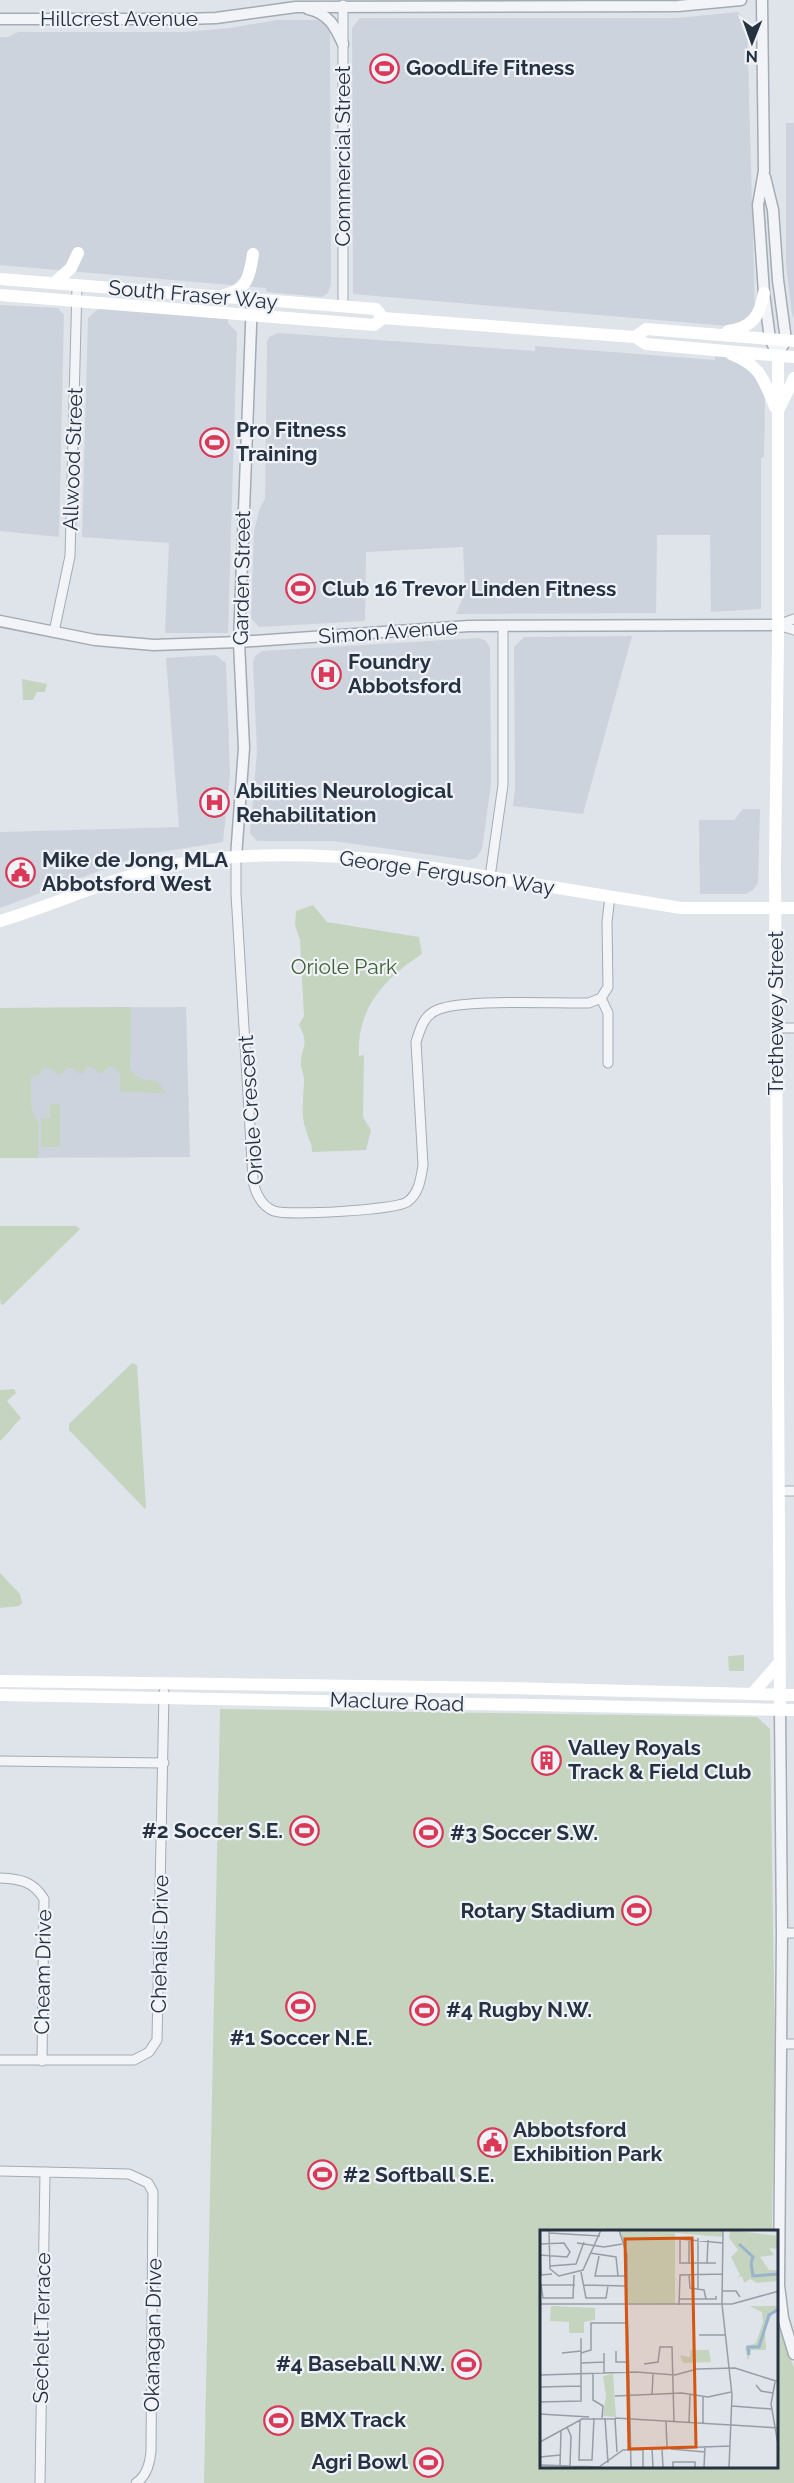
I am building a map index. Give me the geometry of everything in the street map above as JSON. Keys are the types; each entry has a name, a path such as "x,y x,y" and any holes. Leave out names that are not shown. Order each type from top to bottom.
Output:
{"main road":[{"path":"54,284 71,268 78,253 77,286"},
{"path":"215,296 231,293 244,285 249,279 253,254"},
{"name":"South Fraser Way","path":"0,279 376,309 383,318"},
{"path":"716,334 743,328 752,322 761,310 764,293"},
{"name":"South Fraser Way","path":"0,295 374,325 383,318 635,337 646,344 794,357"},
{"name":"South Fraser Way","path":"635,337 646,328 790,340"},
{"path":"718,350 750,363 758,369 778,412"},
{"name":"Trethewey Street","path":"778,355 775,908 780,1709"},
{"path":"778,412 794,378"},
{"name":"George Ferguson Way","path":"0,921 142,873 182,863 236,857 351,857 693,909 794,908"},
{"path":"752,1694 780,1662"},
{"name":"Maclure Road","path":"0,1681 794,1695"},
{"name":"Maclure Road","path":"0,1695 794,1710"}],"street":[{"name":"Hillcrest Avenue","path":"0,19 185,20 296,7 395,3 626,3 678,6 741,0"},
{"name":"Trethewey Street","path":"762,0 764,171 758,205 764,293 770,339 778,355 790,340 778,280 773,210 764,171"},
{"name":"Commercial Street","path":"342,5 343,306"},
{"path":"296,7 317,11 328,17 343,44"},
{"name":"Allwood Street","path":"54,632 70,556 77,286"},
{"name":"Garden Street","path":"236,857 244,748 239,642 252,300"},
{"path":"778,625 794,619"},
{"name":"Simon Avenue","path":"0,621 128,644 239,642 503,626 778,625"},
{"path":"778,625 794,630"},
{"path":"490,877 503,785 503,626"},
{"name":"Oriole Crescent","path":"236,857 236,894 254,1188 260,1199 273,1210 292,1213 385,1207 407,1202 421,1184 423,1165 417,1042 422,1024 436,1010 458,1004 589,1004 602,999"},
{"path":"608,1063 608,1013 602,999 608,987 610,896"},
{"path":"776,1028 794,1028"},
{"path":"780,1491 794,1491"},
{"name":"Chehalis Drive","path":"0,2060 134,2060 149,2052 158,2040 165,1683"},
{"name":"Trethewey Street","path":"780,1709 782,1933 779,2285 783,2318 794,2354"},
{"path":"0,1761 164,1763"},
{"name":"Cheam Drive","path":"0,1878 18,1878 29,1882 38,1889 44,1899 42,2061"},
{"path":"782,1933 794,1933"},
{"path":"781,2044 794,2044"},
{"path":"0,2171 45,2172"},
{"name":"Okanagan Drive","path":"45,2172 129,2174 148,2183 153,2192 151,2451 147,2469 136,2483"},
{"name":"Sechelt Terrace","path":"40,2483 45,2172"}],"shaded area":[{"path":"738,12 747,21 755,311 740,327 353,294 352,28 360,18 677,18"},
{"path":"277,20 317,20 325,24 330,33 331,284 328,293 322,297 267,292 266,288 0,265 0,37 8,37 18,32 185,32 230,28"},
{"path":"786,123 794,123 794,318 786,264"},
{"path":"0,305 58,308 64,315 59,537 0,531"},
{"path":"99,308 228,319 228,323 237,332 228,633 165,633 169,543 82,537 88,318"},
{"path":"278,333 535,351 535,346 715,360 715,356 727,357 754,369 765,396 764,457 761,458 761,609 711,612 710,535 657,535 656,613 456,614 465,592 463,547 366,552 365,621 259,627 251,618 254,531 260,508 265,499 267,342 269,337"},
{"path":"632,636 583,814 513,806 515,788 514,647 524,637"},
{"path":"479,638 486,641 490,648 491,784 482,849 476,858 468,860 333,841 257,841 250,833 257,752 253,662 255,656 262,651"},
{"path":"215,655 226,663 230,774 223,842 142,855 0,908 0,832 179,827 166,658"},
{"path":"743,809 760,809 758,883 746,894 700,894 699,820 734,820"},
{"path":"186,1007 190,1157 0,1158 0,1008"}],"green space":[{"path":"22,679 47,684 45,692 37,692 33,700 23,700"},
{"name":"Oriole Park","path":"313,905 327,922 419,937 422,954 385,984 368,1009 362,1024 359,1056 364,1055 363,1117 371,1130 366,1150 312,1152 304,1124 304,1079 301,1059 305,1043 299,1025 304,1016 300,940 295,925 296,911"},
{"path":"131,1007 130,1068 141,1079 157,1081 166,1093 120,1092 120,1074 114,1068 108,1067 102,1073 98,1073 94,1068 87,1067 82,1074 73,1068 67,1068 61,1074 57,1074 45,1068 40,1074 31,1077 31,1107 39,1125 38,1158 0,1158 0,1008"},
{"path":"50,1104 60,1104 60,1147 41,1147 41,1118 50,1118"},
{"path":"0,1226 76,1226 80,1229 3,1305 0,1299"},
{"path":"132,1363 137,1365 145,1509 69,1430 69,1424"},
{"path":"14,1389 16,1393 7,1401 21,1418 0,1441 0,1390"},
{"path":"0,1573 20,1594 22,1603 19,1606 0,1608"},
{"path":"744,1655 744,1671 729,1671 728,1656"},
{"name":"Abbotsford Exhibition Park","path":"220,1709 757,1717 770,1729 775,2054 772,2230 540,2230 540,2468 779,2468 779,2328 794,2368 794,2483 204,2483"}],"place":[{"name":"GoodLife Fitness","path":"385,68"},
{"name":"Pro Fitness Training","path":"215,442"},
{"name":"Club 16 Trevor Linden Fitness","path":"301,589"},
{"name":"Foundry Abbotsford","path":"327,674"},
{"name":"Abilities Neurological Rehabilitation","path":"215,803"},
{"name":"Mike de Jong, MLA Abbotsford West","path":"21,872"},
{"name":"Valley Royals Track & Field Club","path":"547,1760"},
{"name":"#2 Soccer S.E.","path":"304,1831"},
{"name":"#3 Soccer S.W.","path":"429,1833"},
{"name":"Rotary Stadium","path":"636,1911"},
{"name":"#1 Soccer N.E.","path":"301,2007"},
{"name":"#4 Rugby N.W.","path":"425,2010"},
{"name":"Abbotsford Exhibition Park","path":"492,2142"},
{"name":"#2 Softball S.E.","path":"322,2175"},
{"name":"#4 Baseball N.W.","path":"466,2364"},
{"name":"BMX Track","path":"279,2420"},
{"name":"Agri Bowl","path":"429,2462"}]}
